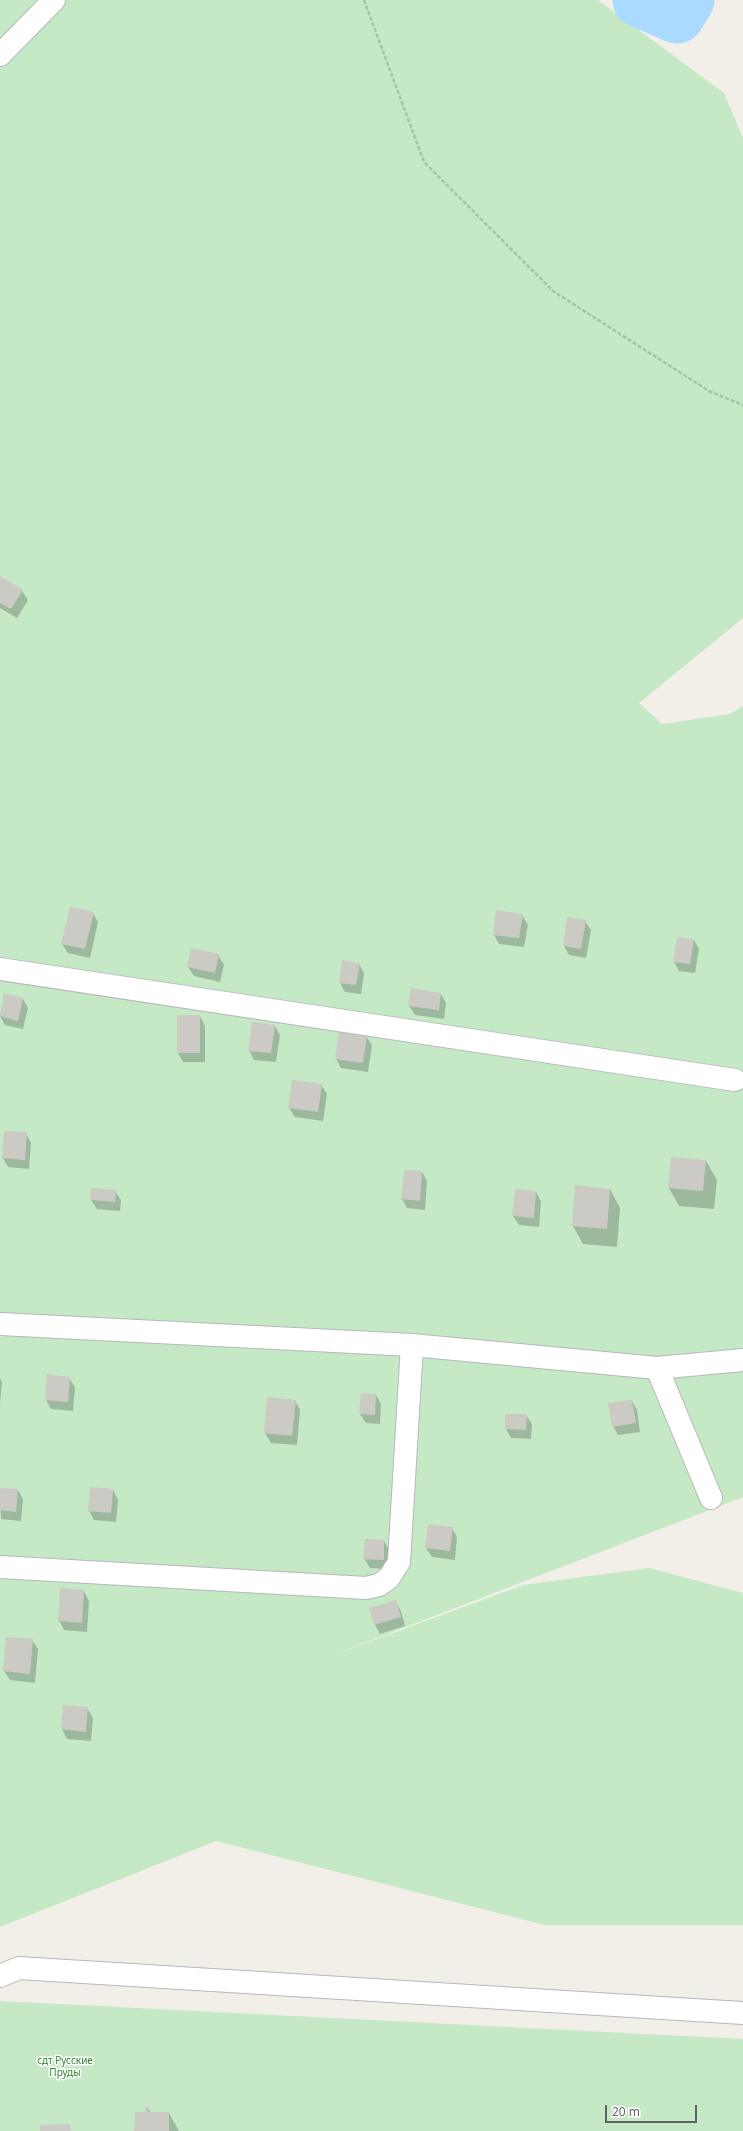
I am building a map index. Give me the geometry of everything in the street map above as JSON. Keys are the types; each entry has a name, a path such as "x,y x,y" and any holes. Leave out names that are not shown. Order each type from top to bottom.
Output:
{"street":[{"path":"0,55 54,0"},
{"path":"0,969 735,1080"},
{"path":"0,1324 412,1345 657,1368 743,1360"},
{"path":"0,1567 366,1588 379,1585 389,1578 399,1562 412,1345"},
{"path":"657,1368 711,1498"},
{"path":"0,1976 19,1968 743,2013"}],"path":[{"path":"364,0 424,162 553,291 709,391 743,405"}],"green space":[{"path":"0,0 598,0 724,93 743,138 743,618 639,703 662,724 730,714 743,706 743,1497 323,1659 523,1585 649,1568 743,1593 743,1925 545,1925 216,1841 0,1927"},
{"path":"640,0 687,0 677,16"},
{"name":"сдт Русские Пруды","path":"0,2001 743,2039 743,2131 0,2131"}],"building":[{"path":"0,576 23,590 11,609 0,603"},
{"path":"70,907 94,912 85,949 61,944"},
{"path":"496,910 523,914 519,938 493,935"},
{"path":"567,917 586,920 581,949 563,946"},
{"path":"677,937 694,939 690,964 673,962"},
{"path":"191,948 219,954 215,973 187,967"},
{"path":"342,960 360,963 356,985 339,983"},
{"path":"411,988 441,993 439,1010 408,1006"},
{"path":"4,993 23,998 18,1021 0,1016"},
{"path":"177,1015 200,1015 200,1053 177,1053"},
{"path":"252,1022 275,1025 271,1053 248,1051"},
{"path":"339,1031 367,1035 363,1063 335,1059"},
{"path":"292,1080 322,1084 318,1112 288,1108"},
{"path":"4,1131 27,1132 25,1160 2,1158"},
{"path":"671,1157 706,1160 703,1191 668,1188"},
{"path":"404,1170 422,1171 420,1201 401,1199"},
{"path":"575,1185 610,1189 607,1229 572,1226"},
{"path":"91,1188 116,1190 115,1202 90,1200"},
{"path":"515,1189 536,1191 534,1218 512,1216"},
{"path":"47,1374 70,1377 68,1402 45,1400"},
{"path":"361,1393 376,1394 375,1415 359,1414"},
{"path":"267,1397 296,1400 292,1436 264,1433"},
{"path":"632,1400 636,1423 612,1427 608,1403"},
{"path":"505,1414 527,1414 526,1430 505,1429"},
{"path":"90,1487 113,1489 111,1513 88,1511"},
{"path":"0,1488 18,1489 16,1512 0,1510"},
{"path":"428,1524 453,1527 450,1551 425,1548"},
{"path":"365,1539 384,1540 384,1560 363,1559"},
{"path":"60,1588 84,1590 82,1623 58,1621"},
{"path":"396,1600 401,1617 374,1625 369,1608"},
{"path":"6,1637 33,1639 30,1674 3,1671"},
{"path":"63,1705 88,1707 86,1732 61,1729"},
{"path":"145,2107 149,2107 148,2112 169,2112 169,2131 134,2131 135,2112 145,2112"},
{"path":"70,2124 71,2131 40,2131 40,2125"}],"waterway":[{"path":"640,0 677,16 687,0"}]}
